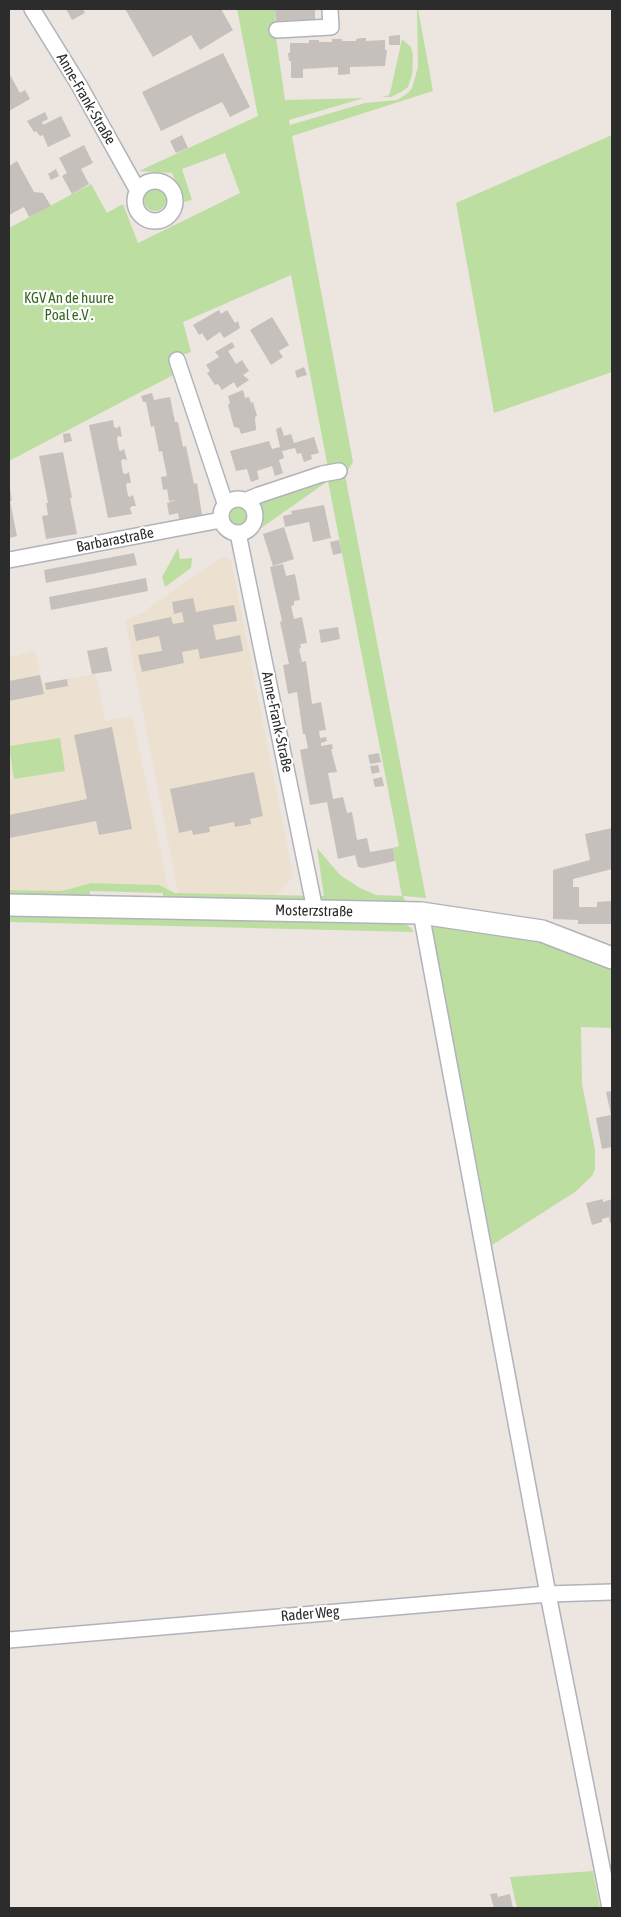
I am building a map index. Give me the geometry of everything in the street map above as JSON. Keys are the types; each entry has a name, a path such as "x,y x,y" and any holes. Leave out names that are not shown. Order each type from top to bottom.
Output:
{"street":[{"name":"Anne-Frank-Straße","path":"32,9 79,85 138,191"},
{"path":"277,30 331,28 330,9"},
{"path":"177,360 225,503"},
{"path":"247,500 254,509 255,520 249,529 238,533 227,530 221,520 221,511 225,503 236,498 247,500 313,477 339,471"},
{"name":"Barbarastraße","path":"9,560 221,520"},
{"name":"Anne-Frank-Straße","path":"238,533 315,910"},
{"name":"Mosterzstraße","path":"9,905 421,913 542,931 612,958"},
{"path":"421,913 548,1594 610,1908"},
{"name":"Rader Weg","path":"9,1640 548,1594 612,1592"}],"shaded area":[{"path":"222,557 231,560 293,876 277,895 178,893 125,620 140,614"},
{"path":"35,650 42,683 96,674 105,721 132,716 169,890 159,885 91,883 62,891 9,890 9,658"}],"green space":[{"name":"KGV An de huure Poal e.V .","path":"237,9 275,9 276,37 285,100 364,98 289,120 290,125 365,103 397,100 408,93 412,88 418,67 418,9 433,91 292,136 353,462 345,475 426,898 403,896 407,904 163,903 163,893 90,891 89,902 9,899 9,890 62,891 91,883 159,885 175,893 324,896 317,848 340,875 360,888 376,895 402,896 393,848 399,846 328,481 254,533 260,515 258,506 260,499 306,489 307,486 328,480 328,468 291,275 183,322 191,352 173,358 177,373 9,461 9,228 91,184 107,213 123,204 138,243 240,193 225,153 182,169 192,200 184,202 172,173 139,171 258,116"},
{"path":"402,39 411,47 413,56 412,75 408,87 391,97 382,97 389,95"},
{"path":"612,135 612,372 494,413 456,203"},
{"path":"155,189 163,192 166,200 163,208 155,211 147,208 144,200 147,192"},
{"path":"238,505 246,508 249,516 246,524 238,527 230,524 227,516 230,508"},
{"path":"178,548 180,559 192,558 191,568 165,587 162,577"},
{"path":"60,738 65,771 14,779 9,746"},
{"path":"9,912 402,921 413,932 9,922"},
{"path":"431,922 474,927 556,945 612,966 612,1028 581,1027 582,1084 595,1150 595,1169 592,1176 575,1192 492,1245"},
{"path":"593,1871 600,1908 517,1908 510,1877"}],"building":[{"path":"66,9 83,9 85,13 72,20"},
{"path":"125,9 221,9 233,30 200,50 191,35 153,57"},
{"path":"275,9 315,9 315,20 276,21"},
{"path":"400,35 400,45 389,45 389,36"},
{"path":"366,38 366,41 385,40 385,50 387,50 385,66 350,67 350,74 338,75 338,67 303,69 303,78 291,78 291,61 289,61 288,53 290,53 290,43 309,43 309,40 332,42 332,39 356,41 356,39"},
{"path":"223,53 250,107 230,117 222,102 161,131 142,92"},
{"path":"9,73 20,93 25,90 30,99 9,111"},
{"path":"45,112 48,119 42,122 43,125 61,116 71,136 48,147 43,135 40,136 36,131 34,132 27,121"},
{"path":"182,135 188,148 176,153 170,141"},
{"path":"84,145 93,163 81,169 89,184 72,194 62,176 67,173 59,158"},
{"path":"17,161 34,192 43,193 51,206 29,217 24,207 9,215 9,166"},
{"path":"56,169 59,176 51,180 48,174"},
{"path":"219,310 221,314 227,310 235,323 238,321 240,328 224,338 220,332 207,341 202,333 199,335 193,325"},
{"path":"272,317 289,345 279,351 283,357 271,365 250,330"},
{"path":"232,342 235,347 228,351 236,364 242,360 249,371 243,375 249,380 237,388 234,382 222,390 218,384 215,385 207,373 210,371 206,365 219,357 215,352"},
{"path":"304,367 307,375 297,378 295,371"},
{"path":"243,390 245,398 249,397 251,403 253,402 257,416 255,417 256,430 241,434 239,428 234,427 228,405 230,403 228,396"},
{"path":"152,393 154,400 170,397 183,447 186,446 194,484 197,483 202,515 179,519 178,513 169,515 167,503 176,500 169,501 167,489 163,490 161,477 167,476 162,451 159,452 154,426 151,427 146,402 143,402 141,396"},
{"path":"113,420 114,427 120,426 122,437 118,436 117,438 119,450 124,449 127,460 123,459 121,461 123,473 129,472 131,483 126,485 128,496 133,495 136,506 130,508 132,514 108,518 89,425"},
{"path":"281,427 284,436 291,434 294,443 314,437 319,453 311,455 312,459 304,462 301,453 297,454 295,448 282,451 284,458 279,460 283,473 275,476 272,466 257,471 259,479 251,482 247,469 236,471 230,451 269,441 272,449 280,447 276,429"},
{"path":"70,433 72,441 64,443 63,434"},
{"path":"63,452 77,534 46,539 42,516 48,515 46,503 48,503 39,456"},
{"path":"10,489 12,501 10,501 17,536 9,538"},
{"path":"324,505 331,538 313,542 309,522 285,527 283,516 292,514 291,511"},
{"path":"284,527 294,559 273,566 263,534"},
{"path":"339,540 342,553 333,555 330,542"},
{"path":"134,553 137,565 46,583 44,570"},
{"path":"283,564 286,576 295,574 300,600 294,601 294,605 291,606 294,619 302,617 307,643 300,644 301,648 299,649 302,662 306,661 312,704 321,702 326,730 319,731 320,738 326,737 327,741 321,743 321,746 332,744 333,749 331,749 337,772 328,773 333,799 343,797 347,813 352,812 357,840 367,838 370,852 393,848 395,861 363,868 358,867 355,855 338,859 327,802 310,805 300,750 308,748 305,734 303,734 297,692 288,694 283,665 289,664 270,567"},
{"path":"146,578 148,591 51,610 49,597"},
{"path":"193,598 196,612 234,605 237,621 213,625 216,640 240,635 243,651 200,659 198,649 182,652 184,663 142,672 138,655 162,651 159,636 136,641 133,625 171,617 173,624 184,622 182,612 174,614 172,602"},
{"path":"338,627 340,639 321,643 319,630"},
{"path":"107,647 112,671 92,674 87,651"},
{"path":"40,675 44,694 9,701 9,681"},
{"path":"67,679 68,686 46,690 45,683"},
{"path":"112,727 132,829 99,835 96,821 9,838 9,815 87,799 74,735"},
{"path":"379,753 381,762 370,764 368,755"},
{"path":"378,765 380,772 372,774 370,766"},
{"path":"254,772 263,816 250,819 251,824 235,827 234,822 209,827 210,832 193,835 192,830 179,833 170,789"},
{"path":"382,777 384,786 375,787 373,779"},
{"path":"612,828 612,869 573,879 573,887 579,887 579,907 597,907 597,902 612,901 612,924 578,924 578,920 553,919 553,870 590,860 585,834"},
{"path":"612,1091 612,1147 602,1149 596,1118 611,1115 606,1092"},
{"path":"603,1199 603,1202 612,1199 612,1223 610,1223 609,1217 602,1219 602,1222 592,1225 586,1203"},
{"path":"497,1893 498,1897 510,1894 513,1908 494,1908 490,1894"}]}
